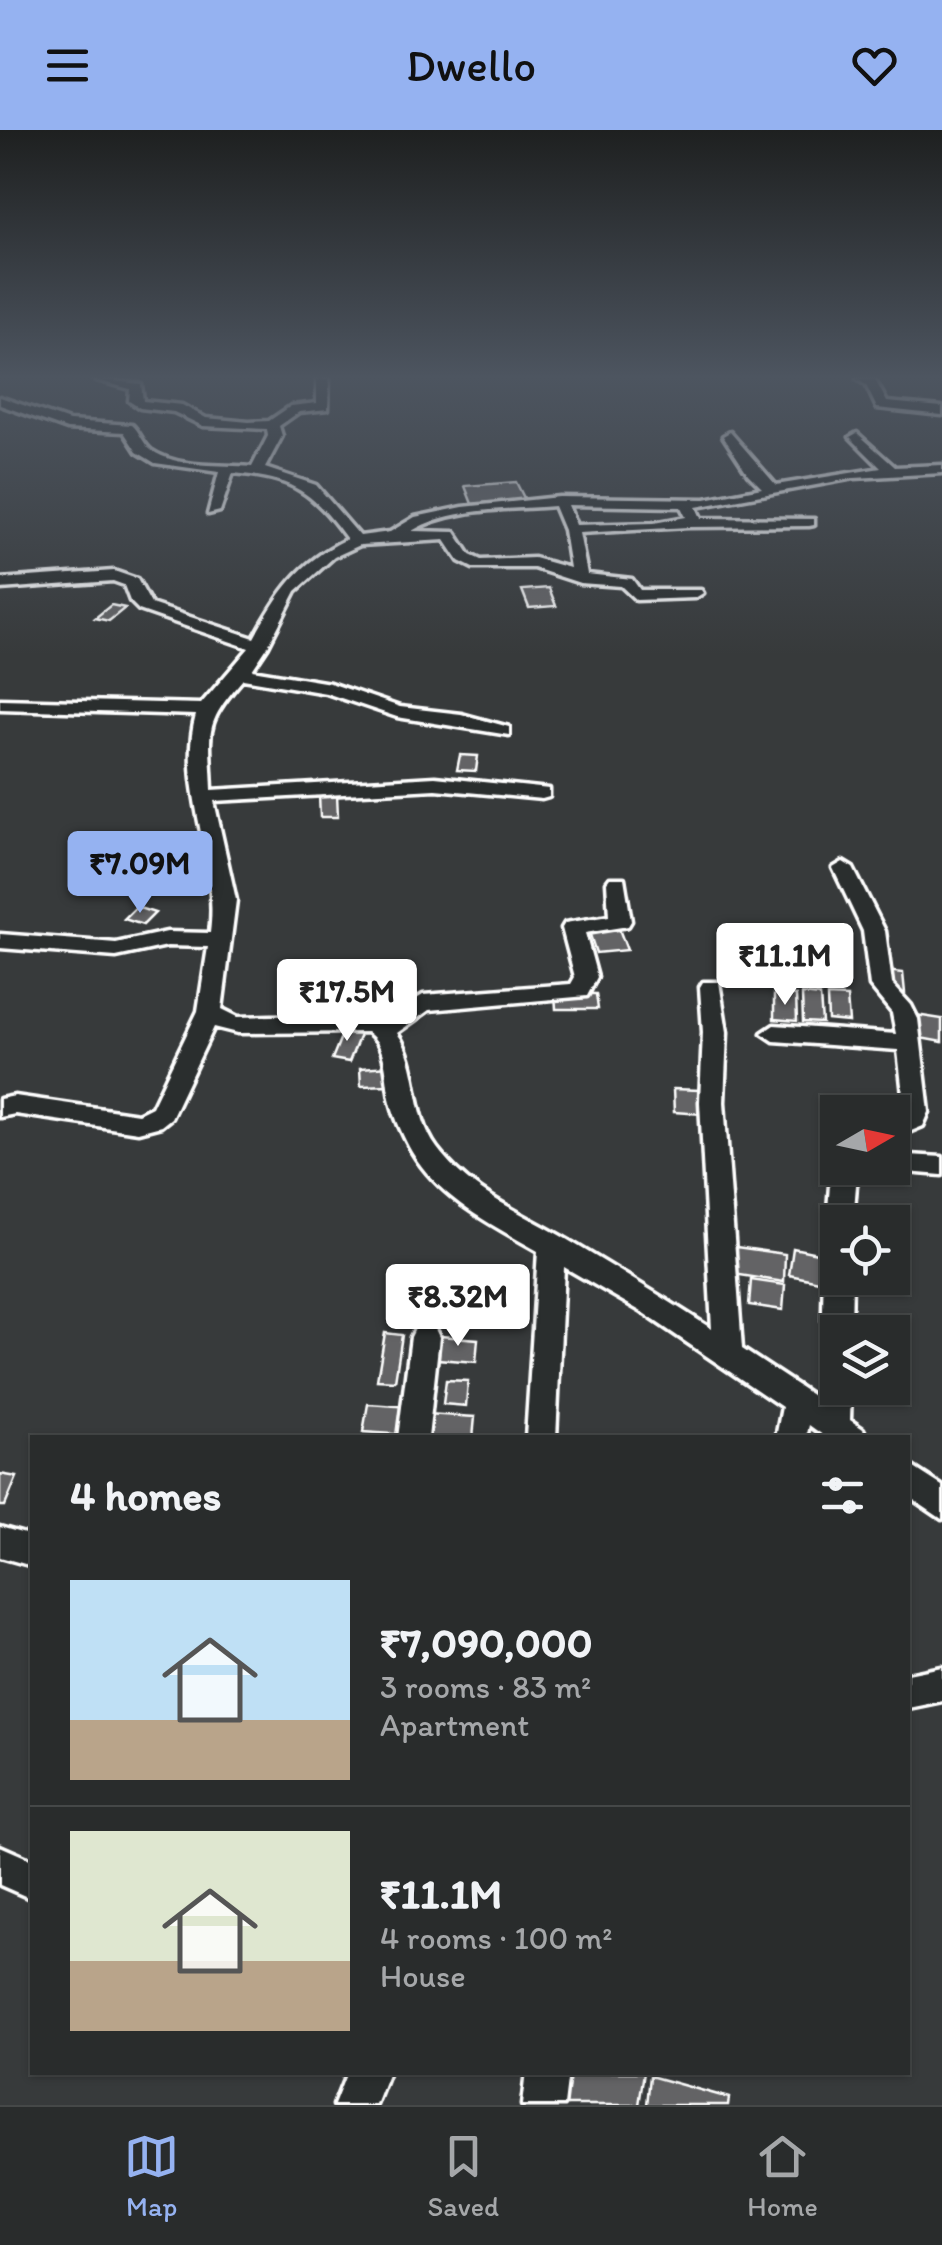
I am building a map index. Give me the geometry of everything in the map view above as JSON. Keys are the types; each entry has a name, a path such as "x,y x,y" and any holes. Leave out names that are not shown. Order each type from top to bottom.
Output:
{"street":[{"path":"213,511 227,471"},
{"path":"261,471 313,489 356,541"},
{"path":"752,471 772,489"},
{"path":"572,530 689,513 772,489 883,471"},
{"path":"394,536 438,515 559,502 810,522"},
{"path":"559,502 572,530 577,574"},
{"path":"0,1108 15,1105 138,1123 152,1120 169,1100 210,1011 225,900 203,796 201,728 206,710 260,646 290,589 328,554 356,541 450,535 455,537 464,558 478,565 534,562 588,580 626,582 636,594 695,593"},
{"path":"0,584 114,576 131,582 144,607 260,646"},
{"path":"240,673 330,688 397,712 462,719 503,731"},
{"path":"0,704 206,710"},
{"path":"203,796 434,783 542,792"},
{"path":"843,868 874,931 881,986 903,1010 911,1043 917,1112 910,1122"},
{"path":"383,1031 424,1004 579,991 586,977 572,928 620,921 616,882"},
{"path":"0,941 116,950 167,939 221,940"},
{"path":"712,987 712,1102 728,1355"},
{"path":"210,1011 221,1021 238,1025 374,1025 393,1045 404,1106 422,1148 449,1181 477,1203 552,1244 844,1432"},
{"path":"774,1032 911,1043"},
{"path":"910,1164 942,1166"},
{"path":"542,1435 552,1244"},
{"path":"839,1295 844,1432"},
{"path":"414,1435 425,1337"},
{"path":"792,1435 798,1402"},
{"path":"910,1480 942,1505"},
{"path":"0,1542 30,1550"},
{"path":"910,1691 942,1684"},
{"path":"0,1865 30,1879"},
{"path":"355,2105 367,2075"},
{"path":"543,2105 547,2075"}],"building":[{"path":"516,482 525,500 472,504 465,486"},
{"path":"549,588 556,606 529,608 522,590"},
{"path":"111,605 125,608 109,621 95,618"},
{"path":"460,755 478,756 476,771 457,770"},
{"path":"319,794 337,794 338,817 320,817"},
{"path":"141,870 190,871 187,884 137,883"},
{"path":"136,907 155,913 143,925 124,919"},
{"path":"619,929 627,950 596,953 589,932"},
{"path":"812,968 838,970 839,988 813,986"},
{"path":"886,971 903,973 905,993 888,992"},
{"path":"555,993 596,994 598,1009 556,1009"},
{"path":"774,994 796,996 797,1021 774,1019"},
{"path":"802,994 820,996 822,1023 803,1022"},
{"path":"827,996 847,997 849,1022 828,1020"},
{"path":"916,1015 942,1019 942,1042 915,1037"},
{"path":"345,1027 362,1030 349,1062 332,1059"},
{"path":"390,1066 391,1085 361,1086 360,1068"},
{"path":"673,1089 700,1090 702,1114 674,1112"},
{"path":"729,1246 785,1254 784,1282 727,1273"},
{"path":"793,1248 820,1254 819,1281 789,1275"},
{"path":"751,1280 785,1285 783,1310 749,1305"},
{"path":"385,1333 402,1335 395,1381 377,1380"},
{"path":"440,1336 478,1339 476,1362 437,1359"},
{"path":"446,1380 468,1381 466,1406 443,1404"},
{"path":"368,1404 411,1407 407,1435 363,1432"},
{"path":"426,1414 475,1417 473,1435 423,1435"},
{"path":"0,1474 17,1477 5,1506 0,1506"},
{"path":"560,2075 644,2075 639,2105 555,2102"},
{"path":"650,2076 729,2098 728,2105 647,2105"}]}
